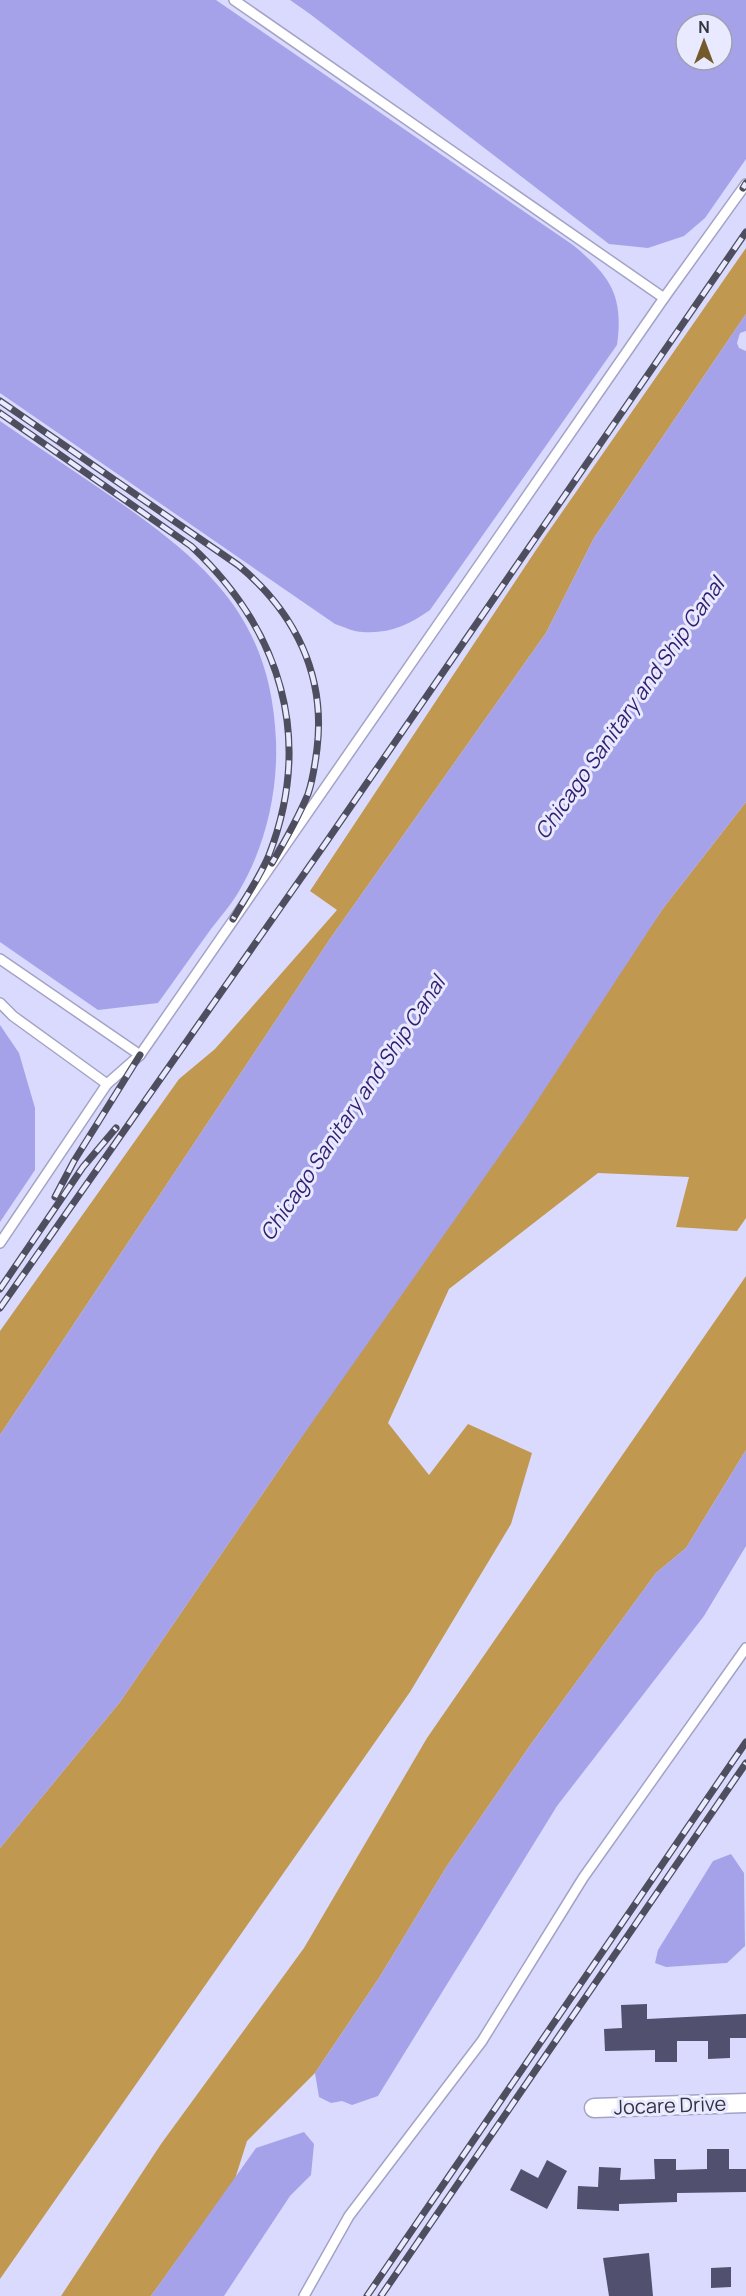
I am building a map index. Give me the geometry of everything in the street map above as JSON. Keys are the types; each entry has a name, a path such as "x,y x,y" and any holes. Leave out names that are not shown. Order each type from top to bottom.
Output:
{"street":[{"name":"Jocare Drive","path":"594,2108 746,2103"}],"lane":[{"path":"234,0 664,298"},
{"path":"0,1243 107,1084 140,1056 664,298 746,184"},
{"path":"0,959 140,1056"},
{"path":"0,1003 22,1023 107,1084"},
{"path":"304,2296 349,2216 482,2041 583,1878 746,1648"}],"shaded area":[{"path":"746,248 746,314 594,538 546,633 330,939 0,1435 0,1331 179,1079 215,1049 337,910 310,891 544,538"},
{"path":"746,802 746,1218 737,1231 676,1227 689,1177 598,1173 449,1289 388,1423 429,1475 468,1424 532,1453 511,1524 410,1692 0,2279 0,1848 120,1702 664,907"},
{"path":"746,1276 746,1450 686,1548 656,1573 531,1744 447,1866 379,1978 315,2073 247,2141 235,2179 151,2296 61,2296 161,2144 304,1948 427,1738"}],"water":[{"path":"0,0 216,0 573,245 605,277 616,300 619,328 617,345 430,610 406,624 381,632 360,632 335,624 0,393"},
{"path":"290,0 746,0 746,159 705,218 684,236 648,248 609,244"},
{"name":"Chicago Sanitary and Ship Canal","path":"746,314 746,331 740,333 737,343 739,348 746,351 746,802 664,907 524,1121 287,1458 120,1702 0,1848 0,1435 330,939 546,633 594,538"},
{"path":"0,421 146,521 177,546 228,597 247,627 262,660 271,698 276,741 275,780 268,820 256,858 238,893 158,1003 98,1010 0,942"},
{"path":"0,1025 19,1053 35,1108 35,1170 0,1222"},
{"path":"746,1450 746,1546 704,1616 557,1806 378,2096 352,2105 342,2101 331,2103 319,2097 315,2073 379,1978 447,1866 531,1744 656,1573 686,1548"},
{"path":"731,1854 744,1873 745,1946 727,1963 666,1967 655,1963 658,1950 713,1861"},
{"path":"304,2132 314,2144 311,2175 290,2196 224,2296 151,2296 256,2148"}],"building":[{"path":"647,2004 647,2019 746,2014 746,2038 730,2038 730,2058 708,2059 708,2041 677,2041 677,2062 655,2062 655,2050 605,2051 604,2029 622,2028 621,2005"},
{"path":"707,2149 729,2149 729,2169 746,2169 746,2192 677,2193 677,2202 619,2204 619,2211 577,2209 578,2186 598,2187 599,2167 621,2168 620,2180 655,2179 654,2159 676,2159 676,2170 707,2169"},
{"path":"547,2160 567,2171 547,2209 510,2190 521,2169 538,2178"},
{"path":"649,2253 653,2296 609,2296 603,2258"},
{"path":"731,2267 731,2287 711,2288 711,2268"}],"railway":[{"path":"743,188 746,183"},
{"path":"0,1308 327,841 746,232"},
{"path":"0,401 238,565 276,603 290,624 311,671 319,722 317,749 308,794 272,863"},
{"path":"0,413 191,546 222,579 247,613 267,650 281,688 288,728 288,769 282,812 269,855 233,919"},
{"path":"55,1197 74,1161 140,1055"},
{"path":"0,1289 83,1167 116,1128"},
{"path":"367,2296 746,1742"},
{"path":"381,2296 746,1763"}]}
